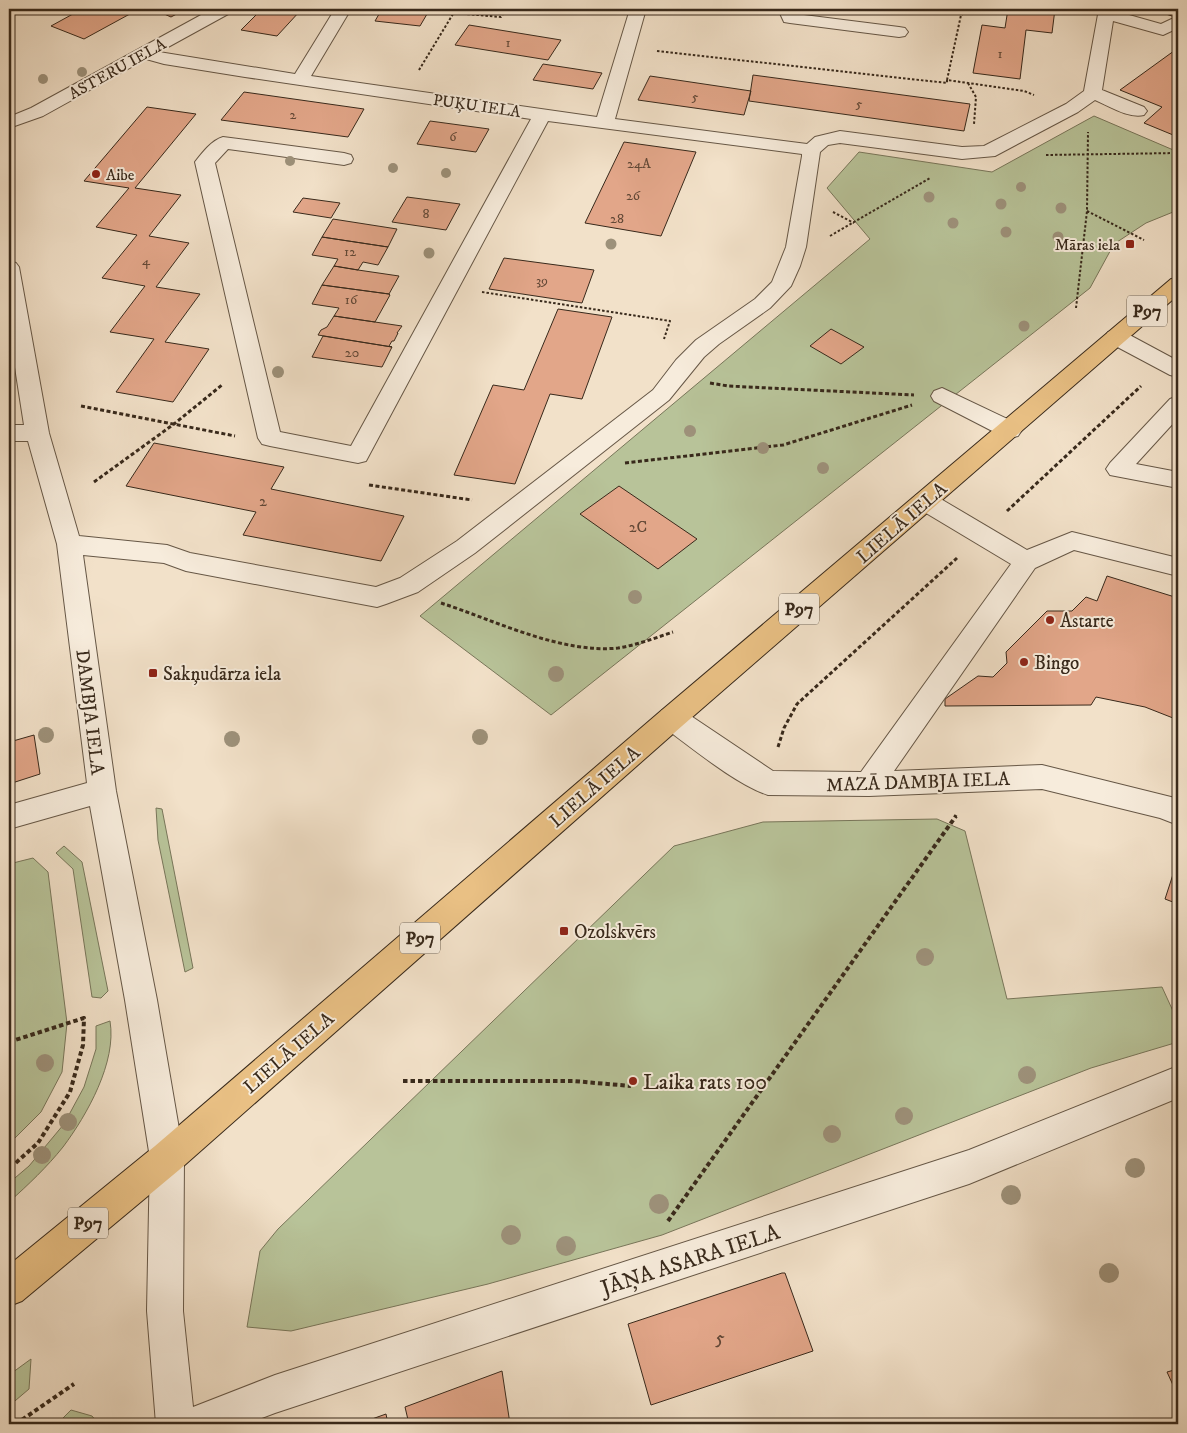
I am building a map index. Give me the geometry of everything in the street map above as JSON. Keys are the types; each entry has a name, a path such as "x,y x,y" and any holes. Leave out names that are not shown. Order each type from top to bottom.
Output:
{"main road":[{"name":"LIELĀ IELA","path":"9,1288 167,1158 672,718 1178,284"}],"street":[{"name":"ASTERU IELA","path":"9,123 37,112 224,9"},
{"path":"300,80 342,9"},
{"path":"604,124 638,9"},
{"path":"786,9 790,18 899,32"},
{"path":"70,544 167,554 186,562 377,596 409,585 466,547 661,395 683,364 710,340 768,299 785,278 800,234 804,197 812,162 812,150 822,141 840,137 962,153 988,152 1072,108 1093,93 1108,11 1163,30 1178,21"},
{"name":"PUĶU IELA","path":"144,53 164,59 401,95 604,124 812,150"},
{"path":"1093,93 1138,112"},
{"path":"344,159 223,143 205,162 270,438 358,455 543,114"},
{"name":"DAMBJA IELA","path":"9,267 37,433 70,544 102,791 141,1000 167,1158 165,1311 175,1424"},
{"path":"1116,337 1178,370"},
{"path":"942,396 1010,430"},
{"path":"1178,404 1118,469 1178,480"},
{"path":"9,433 37,433"},
{"path":"925,500 1026,561"},
{"path":"869,784 1026,561 1072,541 1178,567"},
{"name":"MAZĀ DAMBJA IELA","path":"672,718 768,783 869,784 1042,777 1165,807 1178,813"},
{"path":"9,817 102,791"},
{"name":"JĀŅA ASARA IELA","path":"198,1424 275,1394 969,1167 1178,1082"}],"path":[{"path":"401,95 410,86 456,9"},
{"path":"454,13 501,17 506,9"},
{"path":"627,48 947,83 961,15 972,9"},
{"path":"947,80 1024,92 1072,108 1088,133 1087,211 1076,308"},
{"path":"967,83 976,97 974,133"},
{"path":"988,152 1036,156 1087,153 1178,153"},
{"path":"800,234 832,236 922,184 962,153"},
{"path":"1087,211 1144,240"},
{"path":"477,291 670,321 661,348"},
{"path":"675,375 728,386 942,396"},
{"path":"94,482 174,424 227,382"},
{"path":"572,463 636,463 783,446 942,396"},
{"path":"81,406 240,437"},
{"path":"369,485 472,500"},
{"path":"409,585 419,596 543,638 600,648 639,644 673,632"},
{"path":"668,1221 958,812"},
{"path":"9,1042 84,1018 83,1045 70,1092 38,1143 9,1168"},
{"path":"403,1081 573,1081 631,1086"},
{"path":"16,1424 74,1384"}],"green space":[{"path":"1094,116 1178,152 1178,210 1146,223 1114,244 1090,288 551,715 420,616 870,239 827,188 859,152 992,172"},
{"path":"156,808 162,809 193,968 185,972 158,840"},
{"path":"937,819 965,831 1007,999 1162,987 1178,1022 1178,1042 1091,1068 662,1235 488,1284 291,1331 247,1327 260,1251 278,1229 674,846 763,822"},
{"path":"64,846 82,862 108,991 101,998 92,997 73,869 56,853"},
{"path":"33,858 48,872 67,1023 62,1072 41,1112 9,1144 9,864"},
{"path":"110,1021 111,1037 105,1070 90,1104 63,1147 37,1176 9,1202 9,1183 29,1166 64,1124 84,1087 96,1049 96,1026"},
{"path":"31,1359 29,1389 9,1406 9,1375"},
{"path":"71,1410 92,1416 99,1424 57,1424"}],"building":[{"path":"82,9 139,9 84,39 51,26"},
{"path":"153,9 186,9 171,17"},
{"path":"262,9 300,11 277,36 241,30"},
{"path":"382,9 430,9 420,26 375,21"},
{"path":"1008,9 1055,9 1052,33 1026,30 1020,79 973,73 982,25 1005,28"},
{"path":"1150,9 1178,9 1178,12 1172,16"},
{"path":"469,25 561,40 548,60 455,45"},
{"path":"1178,48 1178,137 1144,123 1162,107 1120,90"},
{"path":"543,64 602,73 593,89 533,80"},
{"path":"753,75 970,104 964,131 749,101"},
{"path":"650,76 751,91 744,115 638,100"},
{"path":"244,92 364,109 348,137 221,120"},
{"path":"147,107 196,114 135,188 181,195 149,236 189,243 156,287 200,294 165,342 209,349 173,402 116,392 154,339 110,332 145,286 102,278 137,235 96,227 129,188 84,181"},
{"path":"430,121 489,129 476,152 417,144"},
{"path":"624,142 696,152 661,236 585,223"},
{"path":"407,197 460,204 446,230 392,222"},
{"path":"303,198 340,203 331,218 293,212"},
{"path":"333,219 397,229 388,247 322,237"},
{"path":"322,237 388,247 378,265 363,262 358,270 334,266 338,259 312,255"},
{"path":"504,258 594,270 582,303 489,289"},
{"path":"334,266 399,276 389,294 322,285"},
{"path":"322,285 390,295 375,322 334,316 339,308 312,304"},
{"path":"558,309 612,317 582,399 550,394 515,484 454,475 493,385 524,390"},
{"path":"334,316 402,326 389,346 392,347 318,335 321,330 327,327"},
{"path":"831,329 864,347 841,364 810,346"},
{"path":"323,336 392,347 382,367 312,357"},
{"path":"154,443 284,467 271,489 404,516 381,561 243,535 256,512 126,486"},
{"path":"619,486 697,539 658,569 580,514"},
{"path":"1107,576 1178,598 1178,704 1173,718 1145,707 1096,697 1091,705 945,706 945,699 978,676 993,677 1007,663 1006,652 1047,611 1072,611 1086,597 1097,601"},
{"path":"9,713 13,741 34,735 40,774 9,784"},
{"path":"1178,859 1178,904 1165,899"},
{"path":"785,1273 813,1351 651,1405 628,1324"},
{"path":"1178,1369 1178,1396 1167,1372"},
{"path":"502,1371 510,1424 409,1424 405,1407"},
{"path":"386,1414 388,1424 358,1424"}],"place":[{"name":"Aibe","path":"96,174"},
{"name":"Māras iela","path":"1130,244"},
{"name":"Astarte","path":"1050,620"},
{"name":"Bingo","path":"1024,662"},
{"name":"Sakņudārza iela","path":"153,673"},
{"name":"Ozolskvērs","path":"564,931"},
{"name":"Laika rats 100","path":"633,1081"}]}
